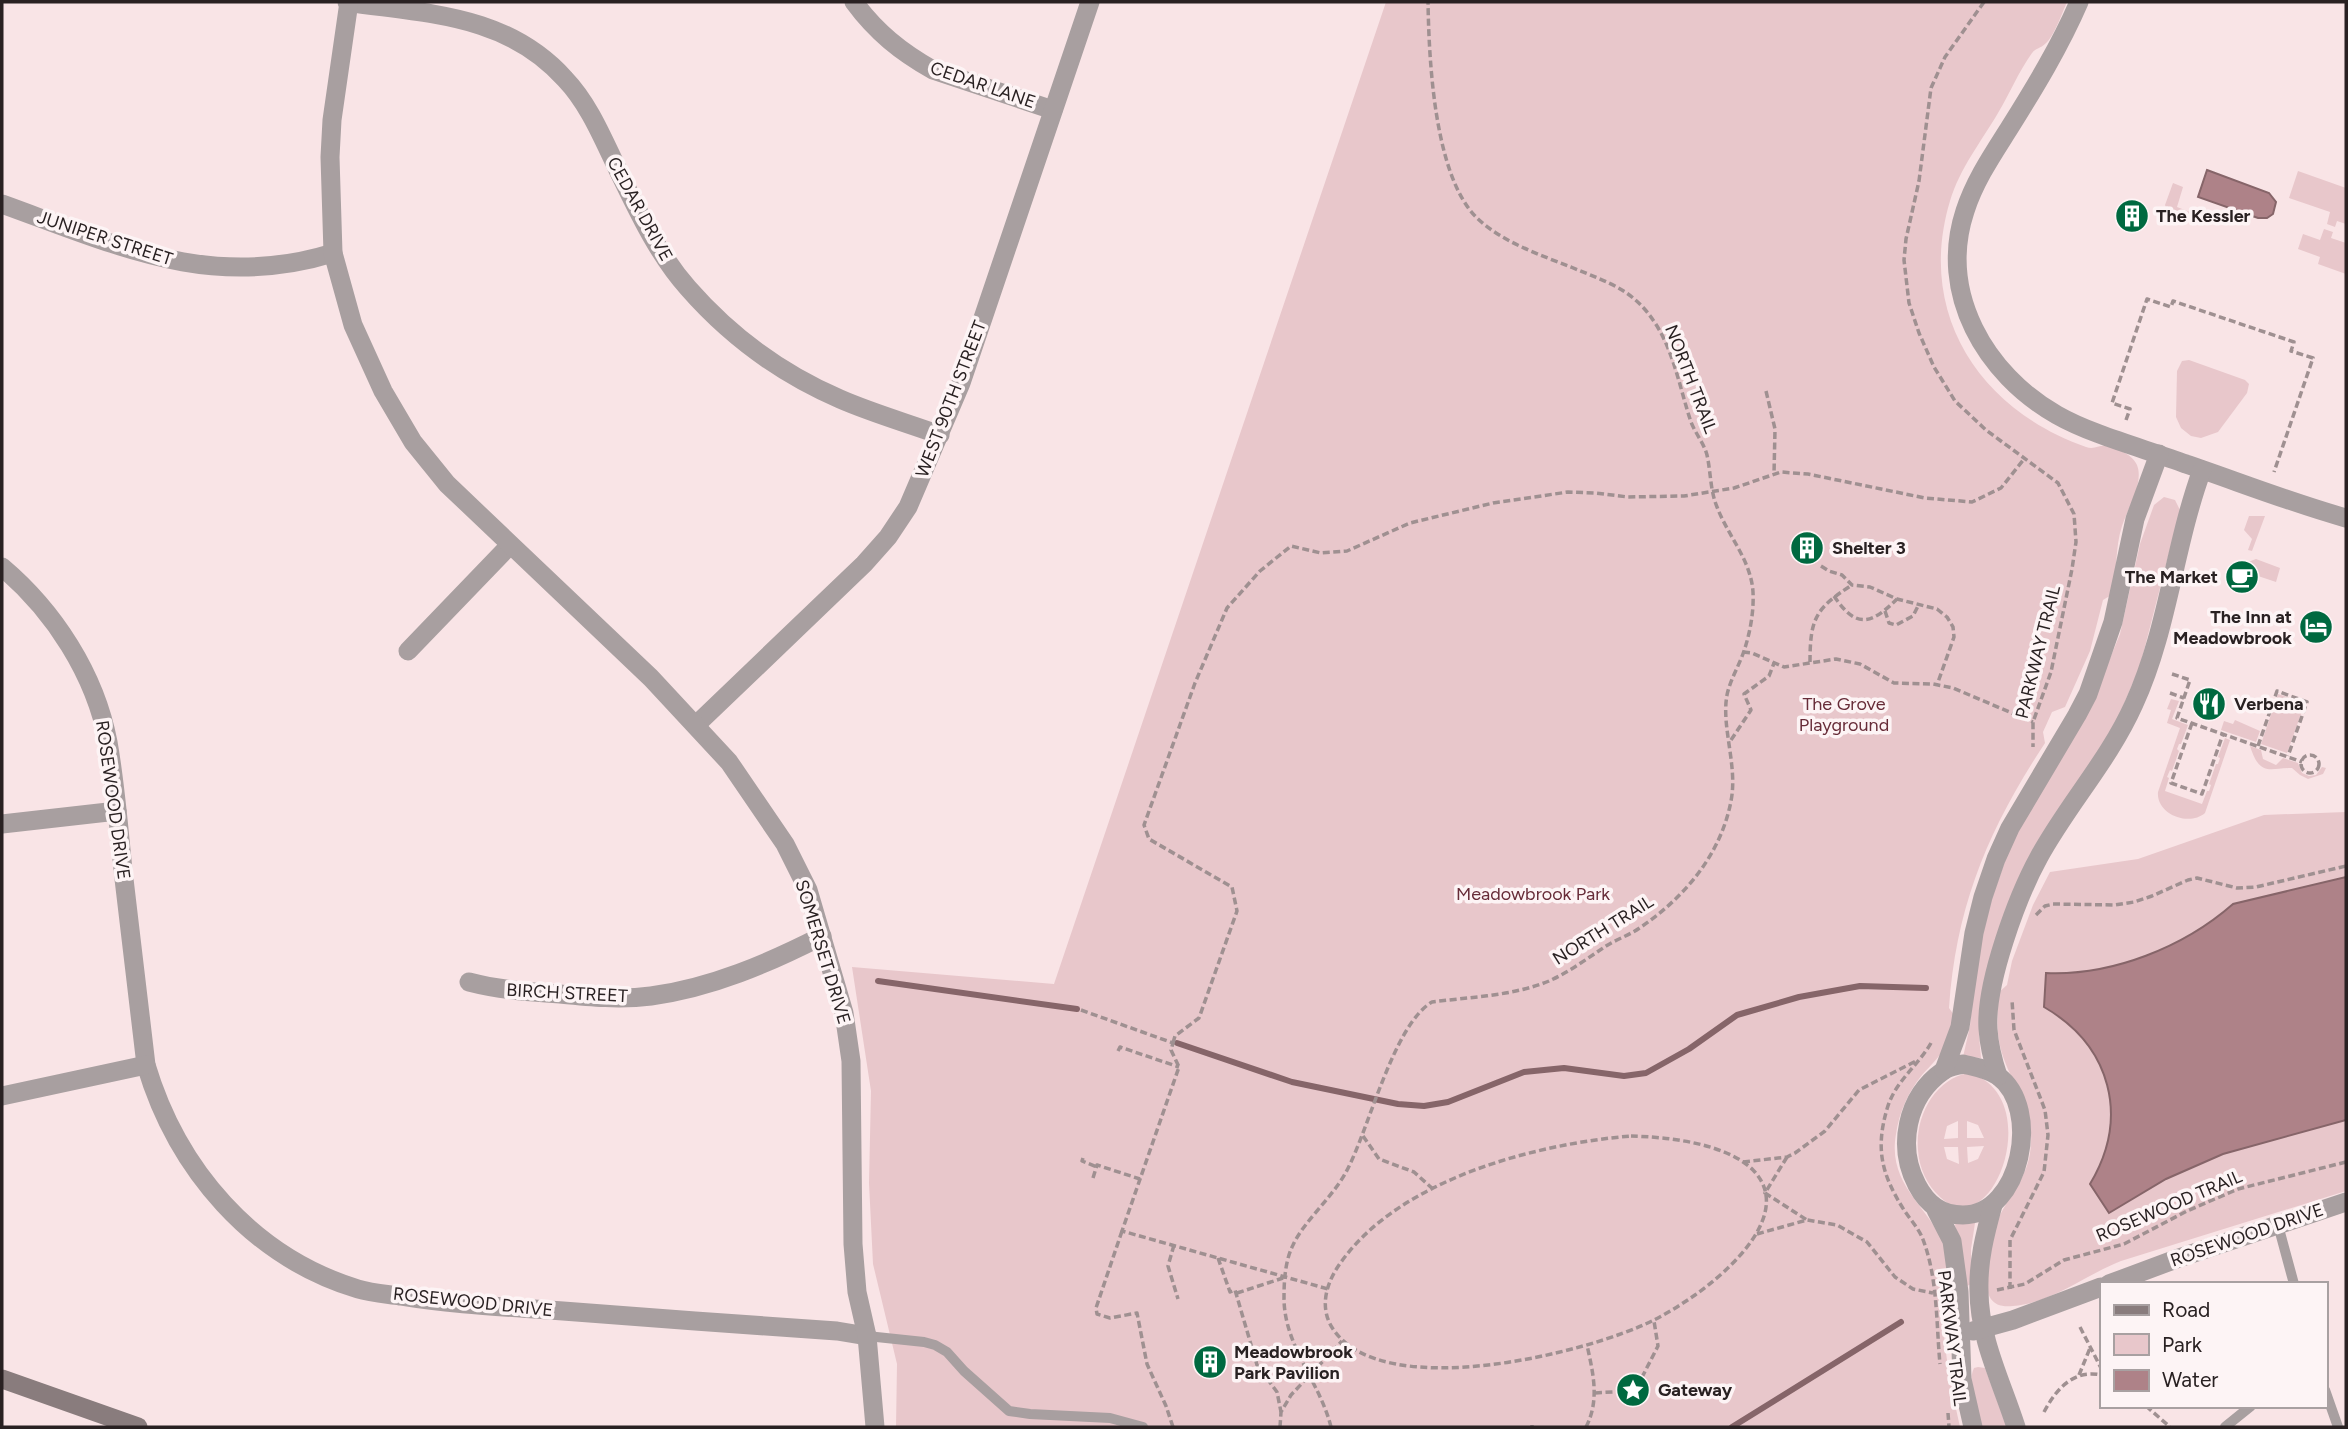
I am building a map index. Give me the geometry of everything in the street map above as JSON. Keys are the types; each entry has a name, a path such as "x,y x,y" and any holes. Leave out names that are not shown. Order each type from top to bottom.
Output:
{"main road":[{"path":"2,1379 138,1427"}],"street":[{"name":"SOMERSET DRIVE","path":"348,2 332,120 330,158 333,253 353,325 383,391 413,442 447,484 651,678 729,762 785,844 808,890 844,1013 850,1061 853,1244 857,1292 867,1336 875,1427"},
{"name":"CEDAR DRIVE","path":"348,2 469,21 493,28 536,52 565,79 583,103 662,253 687,287 727,328 768,360 809,384 842,400 940,435"},
{"name":"CEDAR LANE","path":"854,2 885,37 916,61 933,70 1053,110"},
{"name":"WEST 90TH STREET","path":"696,725 864,564 888,537 908,507 961,383 1090,2"},
{"path":"2079,2 2049,63 1971,192 1957,249 1959,285 1973,330 1983,348 2014,385 2058,416 2202,470 2346,518"},
{"name":"JUNIPER STREET","path":"2,204 125,248 173,261 215,267 257,268 306,261 333,253"},
{"path":"1973,1427 1962,1379 1958,1292 1952,1241 1936,1210 1922,1195 1911,1173 1905,1149 1907,1128 1913,1108 1927,1087 1944,1070 1960,1027 1974,933 1996,859 2010,828 2077,715 2092,683 2113,622 2135,519 2159,454"},
{"path":"1998,1076 1988,1028 1999,956 2038,858 2097,772 2135,704 2158,637 2185,523 2202,470"},
{"path":"408,652 510,545"},
{"name":"ROSEWOOD DRIVE","path":"2,567 17,580 56,625 79,661 99,707 108,741 146,1065 154,1093 174,1137 201,1178 233,1214 270,1246 312,1271 360,1289 435,1302 837,1331 867,1336"},
{"path":"2,824 117,811"},
{"name":"BIRCH STREET","path":"469,982 514,991 607,998 651,996 735,974 781,957 822,936"},
{"path":"1944,1070 1963,1064 1981,1068 1998,1076 2009,1087 2018,1103 2022,1142 2017,1165 1993,1205 1980,1257 1979,1291 1991,1357 2015,1427"},
{"path":"2,1096 146,1065"},
{"name":"ROSEWOOD DRIVE","path":"2115,1282 2346,1202"},
{"path":"1936,1210 1963,1215 1993,1205"},
{"path":"1959,1334 2013,1320 2100,1287"}],"lane":[{"path":"2278,1225 2293,1282"},
{"path":"867,1336 935,1345 947,1352 1009,1411 1110,1418 1143,1427"},
{"path":"2327,1396 2337,1427"},
{"path":"2225,1427 2249,1408"}],"path":[{"name":"NORTH TRAIL","path":"1331,1427 1321,1396 1300,1358 1285,1320 1285,1277 1294,1242 1344,1176 1363,1136 1401,1038 1413,1018 1432,1002 1511,991 1549,981 1638,929 1664,909 1700,872 1714,852 1732,799 1733,764 1727,696 1744,652 1751,620 1753,592 1749,570 1717,510 1706,453 1691,423 1667,347 1647,312 1632,295 1617,286 1524,247 1480,221 1468,208 1450,170 1438,120 1433,86 1428,2"},
{"name":"PARKWAY TRAIL","path":"1984,2 1945,57 1931,88 1919,181 1904,260 1909,303 1924,349 1955,401 1986,430 2048,474 2063,490 2074,514 2076,528 2072,569 2051,671 2034,722 2031,753"},
{"path":"2126,420 2130,409 2112,403 2147,299 2171,307 2173,301 2294,342 2291,351 2313,358 2274,472"},
{"path":"1766,391 1774,429 1774,474"},
{"path":"1173,1427 1147,1364 1137,1313 1110,1318 1097,1314 1096,1308 1179,1067 1171,1050 1175,1036 1199,1018 1237,911 1232,887 1149,839 1144,825 1195,683 1227,608 1260,570 1291,546 1321,553 1347,551 1410,523 1493,503 1568,492 1668,498 1734,488 1774,474 1800,472 1925,498 1972,502 2001,488 2024,458"},
{"path":"1821,566 1842,575 1852,585 1879,590 1897,599 1937,608 1947,617 1953,627 1952,647 1937,685"},
{"path":"1810,663 1817,616 1827,601 1852,585"},
{"path":"1834,596 1844,611 1860,620 1874,619 1897,599"},
{"path":"1885,611 1889,623 1896,625 1913,616 1919,604"},
{"path":"1744,652 1784,667 1836,659 1847,661 1866,666 1895,683 1937,685 1981,699 2034,722"},
{"path":"1730,741 1751,710 1744,694 1765,680 1774,663"},
{"path":"2172,674 2190,680 2177,718 2302,762"},
{"path":"2258,746 2277,691 2307,702 2288,757"},
{"path":"2170,693 2183,698"},
{"path":"2192,723 2171,783 2202,794 2223,734"},
{"path":"2308,755 2314,756 2319,766 2316,771 2308,772 2303,770 2302,762 2308,755"},
{"path":"2033,920 2045,906 2115,905 2134,902 2188,880 2206,880 2237,888 2256,887 2346,866"},
{"name":"ROSEWOOD TRAIL","path":"2012,993 2014,1030 2045,1110 2048,1135 2044,1172 2010,1240 2010,1289 2037,1279 2056,1263 2124,1244 2187,1211 2238,1189 2346,1162"},
{"path":"1081,1010 1173,1043"},
{"name":"PARKWAY TRAIL","path":"1933,1039 1893,1093 1880,1146 1881,1163 1892,1190 1921,1236 1934,1293 1940,1370"},
{"path":"1118,1051 1120,1047 1179,1067"},
{"path":"1765,1193 1787,1157 1825,1131 1859,1090 1917,1060"},
{"path":"1363,1136 1379,1159 1414,1172 1433,1189"},
{"path":"1646,1136 1674,1139 1714,1149 1743,1162 1758,1176 1765,1193 1765,1209 1757,1234 1745,1251 1713,1282 1654,1321 1587,1345 1540,1357 1440,1369 1380,1360 1342,1340 1334,1331 1325,1310 1334,1272 1359,1241 1385,1218 1433,1189 1477,1169 1525,1153 1612,1138 1646,1136"},
{"path":"1743,1162 1787,1157"},
{"path":"1083,1158 1082,1161 1097,1167 1140,1179"},
{"path":"1093,1178 1097,1167"},
{"path":"1765,1193 1807,1220 1837,1225 1854,1233 1867,1242 1895,1277 1913,1289 1934,1293"},
{"path":"1757,1234 1807,1220"},
{"path":"1122,1231 1328,1289"},
{"path":"1174,1245 1168,1266 1178,1299"},
{"path":"1219,1258 1230,1292 1235,1290 1257,1365 1277,1392 1281,1412 1280,1427"},
{"path":"1236,1294 1285,1277"},
{"path":"1595,1392 1628,1391 1631,1395 1637,1395 1637,1387 1658,1346 1654,1321"},
{"path":"2080,1327 2100,1366"},
{"path":"1281,1412 1291,1395 1342,1340"},
{"path":"1586,1427 1594,1405 1595,1392 1587,1345"},
{"path":"2079,1375 2091,1347"},
{"path":"2044,1412 2056,1392 2079,1375 2100,1375"},
{"path":"1628,1391 1631,1385 1637,1387"},
{"path":"2148,1408 2170,1427"},
{"name":"PARKWAY TRAIL","path":"1948,1413 1949,1427"}],"green space":[{"name":"Meadowbrook Park","path":"1386,2 2067,2 2052,36 2027,60 1959,177 1950,201 1942,242 1942,282 1950,319 1966,352 1987,383 2015,409 2048,430 2086,447 2106,446 2120,450 2135,461 2139,472 2134,496 2120,534 2113,594 2103,600 2090,651 2065,707 2052,712 2043,732 2045,743 2007,806 1979,869 1959,935 1949,1008 1954,1015 1948,1039 1940,1054 1912,1088 1897,1126 1897,1167 1911,1194 1937,1231 1948,1260 1951,1309 1943,1316 1944,1330 1960,1427 896,1427 897,1364 873,1264 869,1183 871,1091 852,967 1054,984"},
{"path":"2298,171 2346,188 2346,224 2337,221 2335,227 2327,224 2330,212 2289,198"},
{"path":"2173,183 2183,187 2177,207 2195,214 2193,221 2168,212 2165,205"},
{"path":"2324,229 2333,232 2331,238 2346,243 2346,274 2318,264 2320,257 2298,249 2303,234 2320,240"},
{"path":"2189,360 2245,380 2249,384 2247,393 2218,432 2201,438 2191,436 2181,428 2176,417 2177,371 2182,361"},
{"path":"2164,497 2175,500 2180,510 2140,666 2115,725 2042,839 1979,1036 1981,1058 1963,1057 1970,1026 1975,970 1989,907 2008,852 2021,825 2088,712 2120,634 2140,544 2154,505"},
{"path":"2249,516 2265,516 2252,551 2248,550 2252,539 2244,530"},
{"path":"2256,559 2280,568 2276,582 2252,574 2253,569 2240,565"},
{"path":"2278,694 2305,703 2287,753 2261,744"},
{"path":"2171,699 2179,701 2172,719 2188,725 2177,749 2179,751 2172,771 2170,770 2167,777 2169,778 2165,791 2202,804 2209,791 2225,738 2230,740 2205,813 2191,819 2168,812 2159,800 2158,792 2180,728 2167,723 2171,710 2167,709"},
{"path":"2235,720 2260,731 2256,742 2221,730 2224,721 2233,724"},
{"path":"2250,746 2261,750 2263,759 2276,765 2283,758 2298,763 2302,773 2309,776 2316,775 2322,767 2326,768 2323,774 2308,779 2292,768 2266,769 2258,763"},
{"path":"2346,812 2346,1191 2121,1261 2041,1300 2013,1306 2002,1306 1994,1302 1989,1296 1987,1278 1994,1230 2023,1176 2031,1142 2028,1117 2000,1046 1998,993 2007,985 2012,961 2033,905 2050,872 2138,859 2264,815"},
{"path":"1969,1073 1992,1087 2005,1109 2008,1135 2004,1162 1993,1186 1978,1202 1960,1207 1940,1197 1931,1187 1922,1170 1918,1150 1920,1125 1929,1101 1946,1083","holes":["1958,1121 1958,1138 1944,1139 1947,1126","1967,1121 1978,1125 1984,1138 1967,1138","1984,1146 1978,1159 1968,1163 1967,1147","1944,1147 1958,1147 1959,1164 1947,1159"]},
{"path":"1975,1223 1971,1249 1971,1284 1967,1286 1955,1225"},
{"path":"1974,1368 1985,1368 2007,1427 1981,1427 1971,1382"}],"water":[{"path":"2207,170 2269,193 2276,202 2273,214 2267,218 2258,218 2198,197"},
{"path":"2346,877 2346,1120 2223,1154 2166,1179 2109,1213 2090,1184 2102,1159 2109,1134 2111,1109 2107,1085 2099,1062 2085,1042 2067,1023 2044,1007 2046,973 2096,970 2146,956 2192,933 2233,904"}],"waterway":[{"path":"878,981 1077,1009"},
{"path":"1177,1043 1292,1082 1398,1104 1424,1106 1448,1102 1524,1072 1564,1068 1624,1076 1646,1073 1689,1049 1737,1015 1799,997 1860,986 1926,988"},
{"path":"1732,1427 1901,1322"}],"place":[{"name":"The Kessler","path":"2132,216"},
{"name":"Shelter 3","path":"1807,548"},
{"name":"The Market","path":"2242,577"},
{"name":"The Inn at Meadowbrook","path":"2316,627"},
{"name":"Verbena","path":"2209,704"},
{"name":"Meadowbrook Park Pavilion","path":"1210,1362"},
{"name":"Gateway","path":"1633,1390"}],"park label":[{"name":"The Grove Playground","path":"1844,714"}]}
